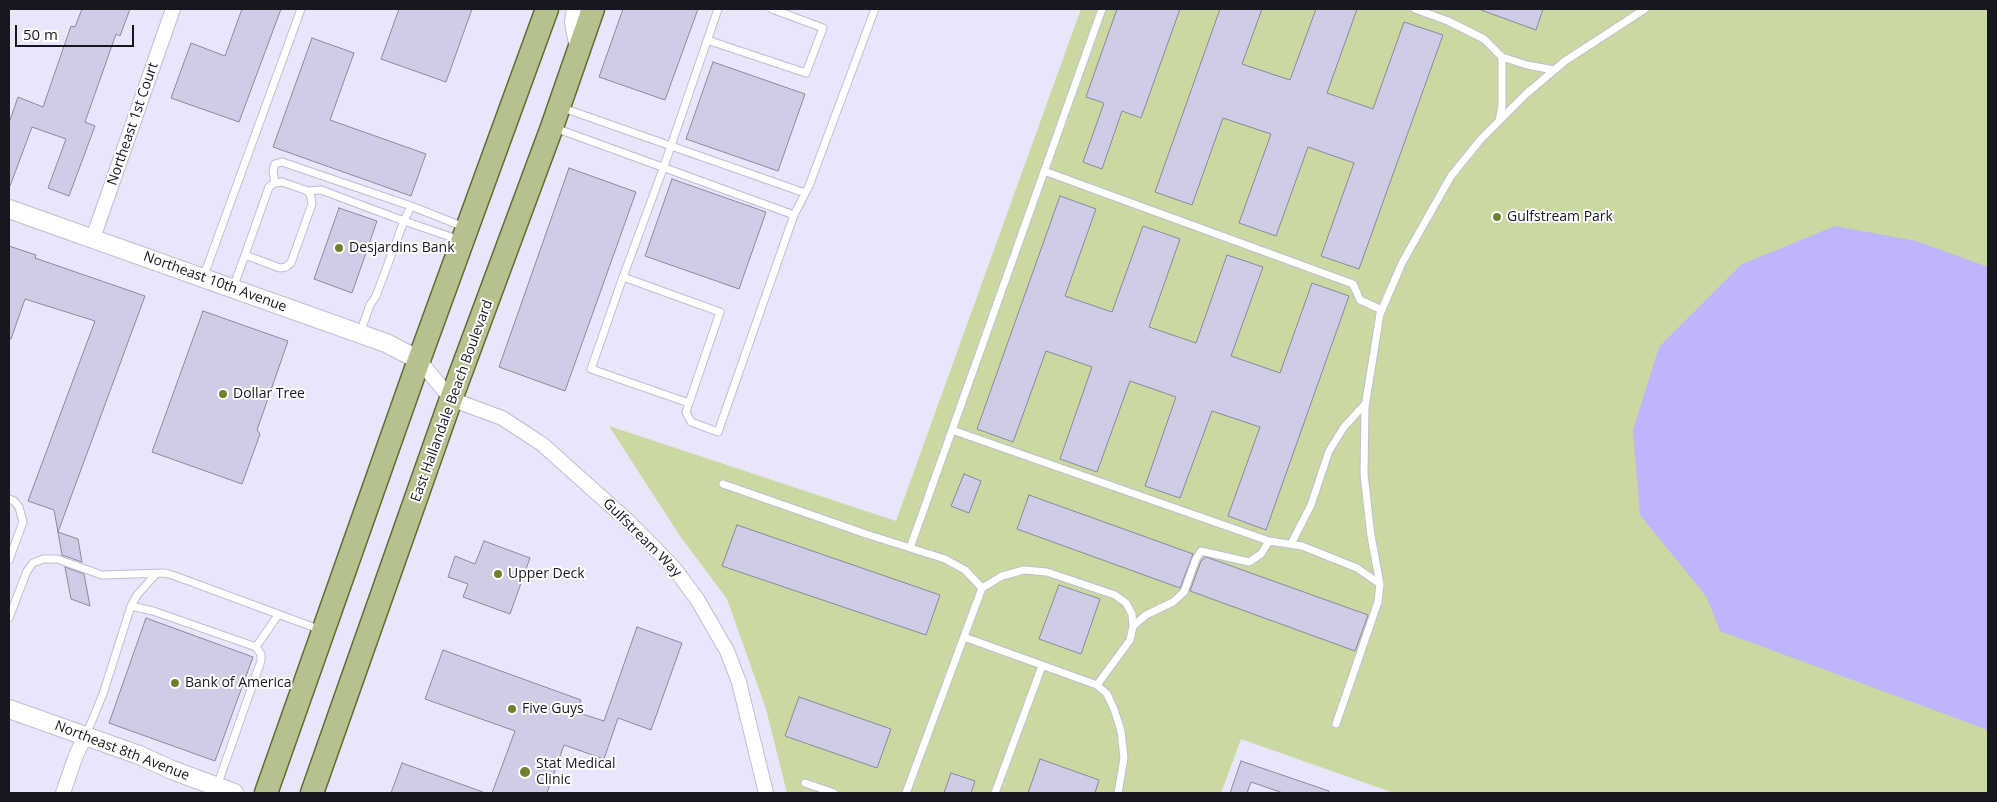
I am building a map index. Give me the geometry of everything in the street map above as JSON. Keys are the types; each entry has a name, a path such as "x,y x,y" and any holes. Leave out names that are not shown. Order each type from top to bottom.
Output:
{"main road":[{"path":"266,793 419,360 547,9"},
{"name":"East Hallandale Beach Boulevard","path":"312,793 451,399 556,117 593,9"}],"street":[{"name":"Northeast 1st Court","path":"93,238 173,9"},
{"path":"574,9 572,22 577,49 576,58"},
{"name":"Northeast 10th Avenue","path":"9,209 360,333 386,343 419,360"},
{"path":"419,360 451,399"},
{"name":"Gulfstream Way","path":"451,399 502,418 542,444 628,521 674,568 697,599 727,651 739,682 766,793"},
{"name":"Northeast 8th Avenue","path":"9,709 86,735 234,793"},
{"path":"63,793 76,755 86,735"}],"lane":[{"path":"204,278 301,9"},
{"path":"689,403 591,369 718,9"},
{"path":"707,40 806,73 823,28 772,9"},
{"path":"623,277 720,312 686,412 692,422 718,432 794,215 805,193 875,9"},
{"path":"910,548 1102,9"},
{"path":"1415,9 1448,21 1484,40 1502,57 1527,65 1554,70"},
{"path":"1336,724 1378,602 1380,584 1371,536 1364,474 1365,404 1382,310 1402,263 1451,176 1481,139 1526,94 1565,61 1645,9"},
{"path":"1499,121 1502,106 1502,57"},
{"path":"556,117 670,146 805,193"},
{"path":"556,117 663,169 794,215"},
{"path":"275,183 273,171 275,164 282,162 410,206 465,235"},
{"path":"1044,171 1353,284 1360,300 1382,310"},
{"path":"233,288 269,187 275,183 282,182 308,191 321,190 404,220 465,235"},
{"path":"245,255 280,268 286,267 291,263 312,204 308,191"},
{"path":"360,333 410,206"},
{"path":"1291,544 1311,504 1329,451 1344,428 1365,404"},
{"path":"952,430 1269,541 1302,546 1357,568 1380,584"},
{"path":"723,484 945,559 965,570 982,588"},
{"path":"9,499 14,501 19,507 22,522 9,560"},
{"path":"1133,626 1146,615 1174,602 1184,592 1196,558 1202,551 1249,562 1261,554 1269,541"},
{"path":"9,618 26,571 33,563 43,559 57,559 102,575 156,574 175,576 324,631"},
{"path":"906,793 982,588 1002,576 1024,570 1047,572 1115,595 1126,603 1132,614 1133,626 1130,640 1097,685"},
{"path":"86,735 103,694 131,606 136,595 156,574"},
{"path":"131,606 153,611 256,647 261,654 261,661 217,787"},
{"path":"256,647 278,615"},
{"path":"964,637 1097,685 1107,694 1114,708 1121,731 1124,758 1118,793"},
{"path":"995,793 1042,666"},
{"path":"805,782 834,793"}],"green space":[{"name":"Gulfstream Park","path":"1081,9 1988,9 1988,793 1394,793 1241,739 1221,793 787,793 766,709 727,599 680,536 609,426 896,521"}],"shaded area":[{"path":"1835,226 1916,241 1988,267 1988,730 1720,631 1706,596 1640,515 1633,430 1659,347 1742,264"}],"building":[{"path":"82,9 130,9 120,36 116,34 85,122 95,126 69,196 48,188 66,139 32,127 10,186 9,123 18,97 43,107 71,26 75,27"},
{"path":"242,9 281,9 239,122 171,98 191,43 225,56"},
{"path":"399,9 472,9 446,82 381,59"},
{"path":"623,9 698,9 665,100 599,77"},
{"path":"1117,9 1180,9 1141,118 1122,111 1102,169 1083,162 1104,103 1086,97"},
{"path":"1220,9 1262,9 1242,64 1290,80 1316,9 1357,9 1327,93 1373,109 1404,22 1443,35 1359,269 1321,256 1354,163 1308,147 1276,236 1239,223 1271,134 1223,118 1192,205 1155,192"},
{"path":"1482,9 1543,9 1536,30"},
{"path":"312,38 354,53 330,120 426,154 411,196 273,147"},
{"path":"713,62 805,94 778,171 686,139"},
{"path":"569,168 636,192 565,391 499,367"},
{"path":"672,179 766,212 739,289 645,256"},
{"path":"1060,196 1096,209 1065,296 1112,312 1143,226 1180,239 1149,327 1196,343 1227,255 1263,267 1231,356 1280,373 1312,283 1349,296 1266,530 1228,516 1260,427 1212,411 1180,498 1145,486 1176,397 1130,381 1097,472 1060,459 1092,367 1046,351 1013,442 977,429"},
{"path":"339,208 377,221 352,293 314,279"},
{"path":"9,246 36,255 35,258 145,296 58,532 54,510 28,501 95,321 25,299 11,339 9,339"},
{"path":"203,311 288,341 257,430 260,434 242,484 152,452"},
{"path":"964,474 981,481 969,513 951,506"},
{"path":"1029,495 1193,554 1180,588 1017,529"},
{"path":"737,525 940,595 926,635 722,566"},
{"path":"58,532 78,539 82,562 62,555"},
{"name":"Upper Deck","path":"484,541 530,558 510,614 463,597 468,584 448,577 455,556 475,564"},
{"path":"1206,557 1368,615 1355,651 1190,591 1201,561"},
{"path":"65,567 84,574 90,606 71,599"},
{"path":"1059,585 1100,599 1081,654 1039,639"},
{"path":"146,618 253,657 215,761 109,723"},
{"path":"637,627 682,643 651,730 618,718 604,759 564,745 547,793 492,793 515,731 425,699 443,650 581,700 576,712 604,721"},
{"path":"799,697 891,729 877,768 785,736"},
{"path":"1040,759 1099,780 1095,793 1028,793"},
{"path":"1241,761 1329,791 1329,793 1283,793 1251,782 1247,793 1230,793"},
{"path":"402,763 483,792 391,793"},
{"path":"951,773 975,781 971,793 944,793"}],"place":[{"name":"Gulfstream Park","path":"1497,217"},
{"name":"Desjardins Bank","path":"339,248"},
{"name":"Dollar Tree","path":"223,394"},
{"name":"Upper Deck","path":"498,574"},
{"name":"Bank of America","path":"175,683"},
{"name":"Five Guys","path":"512,709"},
{"name":"Stat Medical Clinic","path":"525,772"}]}
